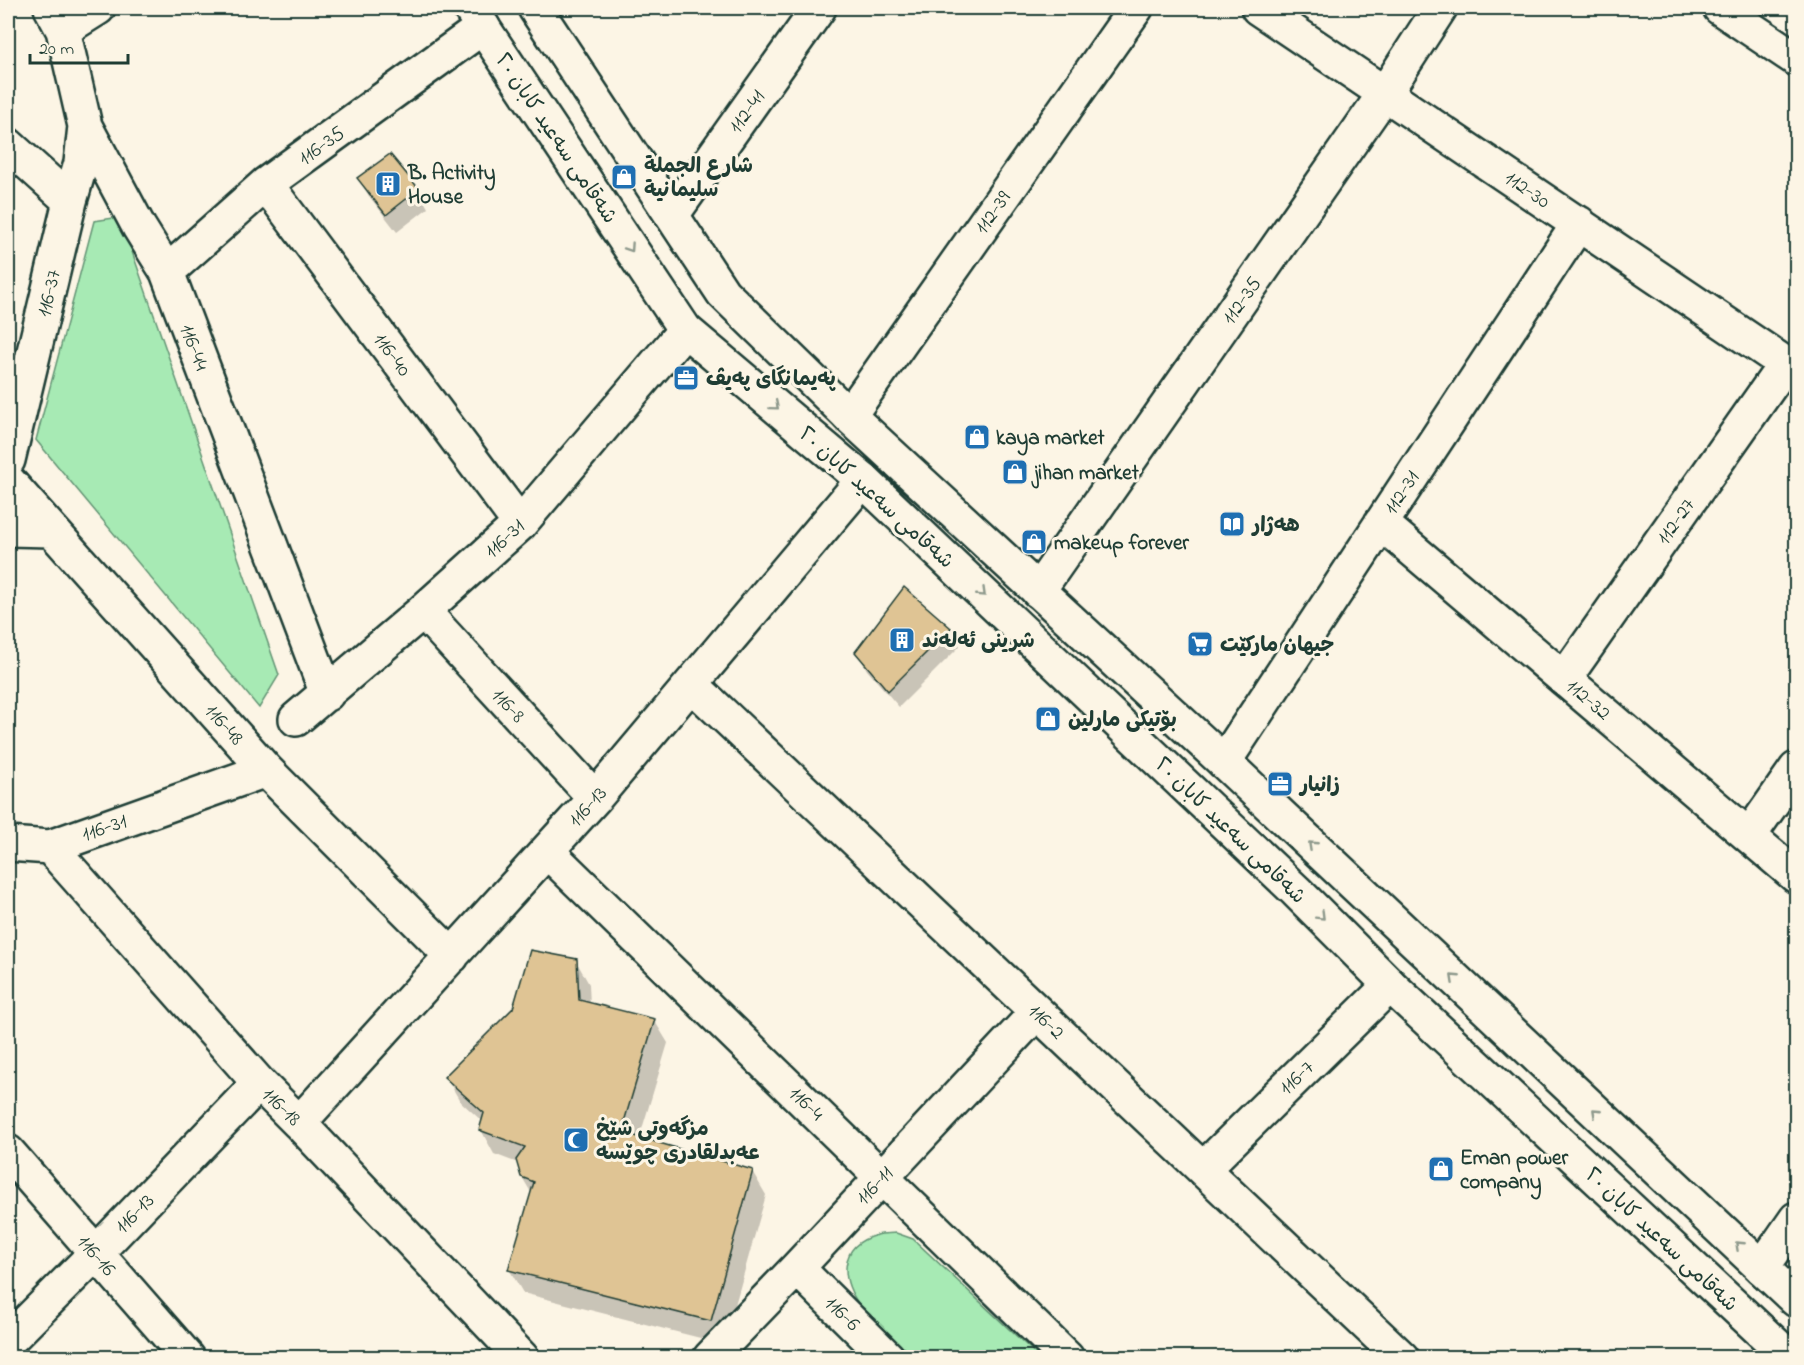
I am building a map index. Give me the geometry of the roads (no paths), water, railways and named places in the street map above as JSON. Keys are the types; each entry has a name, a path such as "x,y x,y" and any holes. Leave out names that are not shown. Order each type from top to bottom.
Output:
{"street":[{"path":"57,19 98,8"},
{"name":"112-41","path":"672,215 819,8"},
{"name":"112-39","path":"849,416 1136,8"},
{"name":"112-30","path":"1258,8 1791,367"},
{"name":"112-35","path":"1038,591 1385,93 1440,8"},
{"path":"1720,8 1797,59"},
{"name":"شەقامی سەعید کابان ٢٠","path":"539,9 723,292 849,416 1224,762 1797,1300"},
{"name":"شەقامی سەعید کابان ٢٠","path":"477,17 685,330 863,480 1296,891 1390,985 1790,1358"},
{"name":"116-35","path":"167,272 266,184 477,17"},
{"name":"116-44","path":"57,19 85,126 167,272 327,694"},
{"name":"116-37","path":"8,460 70,201 81,164 85,126"},
{"path":"8,145 70,201"},
{"name":"116-40","path":"266,184 520,524"},
{"name":"112-31","path":"1224,762 1579,223"},
{"name":"116-31","path":"296,719 423,611 520,524 685,330"},
{"name":"112-27","path":"1564,679 1791,367"},
{"name":"116-13","path":"299,1123 595,798 863,480"},
{"name":"116-48","path":"8,481 266,770 452,956"},
{"name":"112-32","path":"1381,523 1797,876"},
{"path":"8,529 51,530"},
{"name":"116-8","path":"423,611 595,798"},
{"name":"116-2","path":"691,684 1402,1358"},
{"name":"116-31","path":"8,844 50,847 266,770"},
{"path":"1749,836 1797,770"},
{"name":"116-18","path":"50,847 259,1083 522,1358"},
{"name":"116-4","path":"547,851 1067,1358"},
{"name":"116-7","path":"1203,1169 1390,985"},
{"name":"116-11","path":"710,1358 1037,1012"},
{"name":"116-13","path":"8,1341 259,1083"},
{"name":"116-16","path":"8,1152 188,1358"},
{"path":"1762,1268 1797,1219"},
{"name":"116-6","path":"797,1268 888,1358"}],"place":[{"name":"شارع الجملة سليمانية","path":"624,177"},
{"name":"B. Activity House","path":"388,184"},
{"name":"پەیمانگای پەیڤ","path":"686,378"},
{"name":"kaya market","path":"977,437"},
{"name":"jihan market","path":"1015,472"},
{"name":"هەژار","path":"1232,524"},
{"name":"makeup forever","path":"1034,542"},
{"name":"شرینی ئەلەند","path":"902,640"},
{"name":"جیهان مارکێت","path":"1200,644"},
{"name":"بۆتیکی مارلین","path":"1048,719"},
{"name":"زانيار","path":"1280,784"},
{"name":"مزگەوتی شێخ عەبدلقادری چوێسە","path":"576,1140"},
{"name":"Eman power company","path":"1441,1169"}]}
